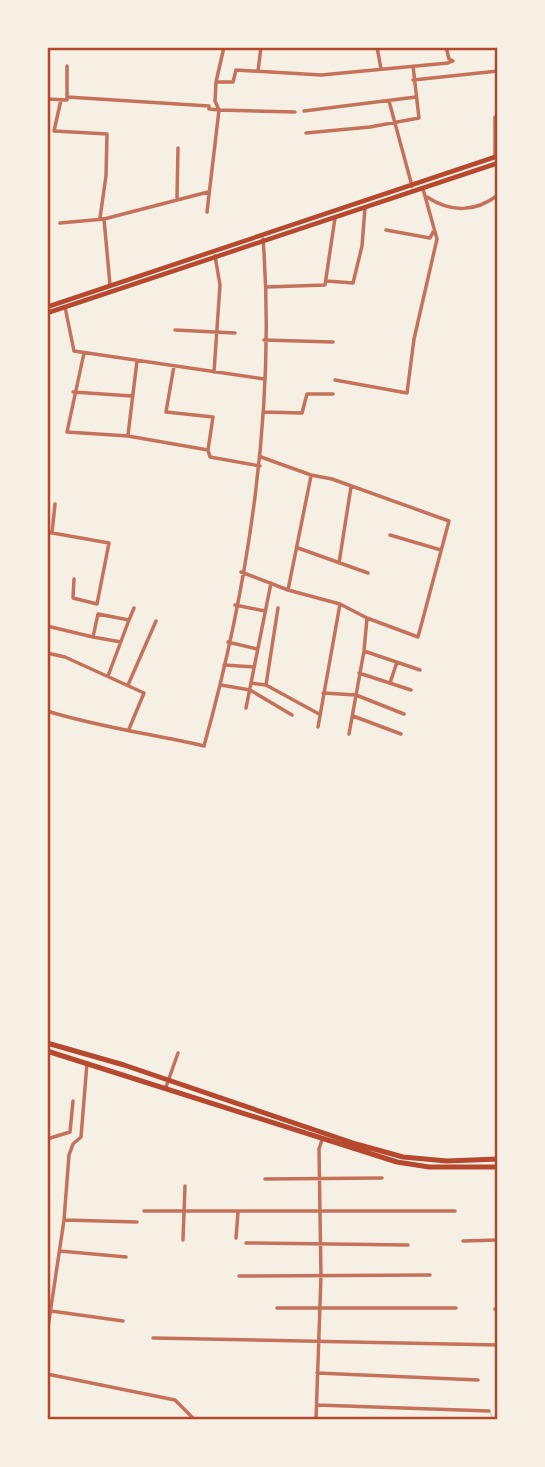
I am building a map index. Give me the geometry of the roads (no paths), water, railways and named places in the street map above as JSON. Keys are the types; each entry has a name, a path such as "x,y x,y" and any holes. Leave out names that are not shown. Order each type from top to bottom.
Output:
{"main road":[{"path":"47,313 497,159"},
{"path":"47,307 110,285 335,218 497,159"},
{"path":"47,1043 403,1157 447,1161 498,1159"},
{"path":"47,1051 167,1083 322,1140 412,1166 498,1167"}],"street":[{"path":"207,212 219,110 215,101 216,82 223,47"},
{"path":"258,71 261,47"},
{"path":"377,47 381,69"},
{"path":"216,82 233,82 236,70 321,75 453,61 449,59 446,47"},
{"path":"306,133 419,118 413,65"},
{"path":"66,100 67,66"},
{"path":"413,80 498,71"},
{"path":"47,99 66,100 67,97 209,106 209,109 219,110 295,112"},
{"path":"304,111 416,97"},
{"path":"61,100 54,131 107,134 106,176 100,218 104,219 110,285"},
{"path":"389,101 392,122 412,187"},
{"path":"217,119 230,110"},
{"path":"497,159 495,117 498,117"},
{"path":"177,148 177,198"},
{"path":"335,380 407,393 414,339 437,239 423,188"},
{"path":"60,223 104,219 208,192"},
{"path":"426,196 440,205 455,209 479,207 498,195"},
{"path":"326,281 353,283 362,247 365,208"},
{"path":"266,287 326,285 335,218"},
{"path":"386,230 430,238 435,230"},
{"path":"47,711 86,723 129,729 204,746 221,685 260,466 266,287 263,239"},
{"path":"214,372 220,285 215,256"},
{"path":"65,307 74,351 264,379"},
{"path":"175,330 235,333"},
{"path":"264,340 332,342"},
{"path":"84,353 66,432 128,436 208,450"},
{"path":"128,436 137,361"},
{"path":"174,366 166,412 213,417 208,450 210,457 260,466"},
{"path":"73,392 132,396"},
{"path":"263,412 302,413 307,394 332,394"},
{"path":"241,572 288,590 340,604 367,618 418,637 449,521 261,457"},
{"path":"288,590 311,475"},
{"path":"339,563 351,487"},
{"path":"55,504 50,532 109,543 97,604 73,598 75,579"},
{"path":"390,535 440,551"},
{"path":"298,548 368,573"},
{"path":"246,708 271,583"},
{"path":"318,727 340,604"},
{"path":"235,605 265,611"},
{"path":"108,676 134,608"},
{"path":"266,685 278,608"},
{"path":"93,637 98,614 129,621"},
{"path":"349,734 367,618"},
{"path":"128,685 156,621"},
{"path":"47,626 121,642"},
{"path":"228,642 257,649"},
{"path":"364,650 420,670"},
{"path":"47,653 144,692 129,729"},
{"path":"390,683 397,662"},
{"path":"224,665 254,667"},
{"path":"359,673 411,690"},
{"path":"251,683 266,685 319,714"},
{"path":"221,685 250,690 292,715"},
{"path":"323,693 356,695 404,715"},
{"path":"353,716 401,734"},
{"path":"167,1083 178,1053"},
{"path":"47,1334 64,1220 69,1155 72,1144 81,1137 87,1063"},
{"path":"47,1139 71,1132 73,1101"},
{"path":"316,1420 321,1276 318,1149 322,1140"},
{"path":"265,1179 382,1178"},
{"path":"183,1240 185,1186"},
{"path":"144,1211 455,1211"},
{"path":"236,1238 238,1212"},
{"path":"64,1220 137,1222"},
{"path":"463,1241 498,1240"},
{"path":"246,1243 408,1245"},
{"path":"60,1251 127,1257"},
{"path":"239,1276 430,1275"},
{"path":"277,1308 456,1308"},
{"path":"51,1311 123,1321"},
{"path":"153,1338 498,1345"},
{"path":"317,1373 478,1380"},
{"path":"47,1374 174,1399 195,1420"},
{"path":"317,1405 489,1411"}],"waterway":[{"path":"490,1412 493,1420"}]}
